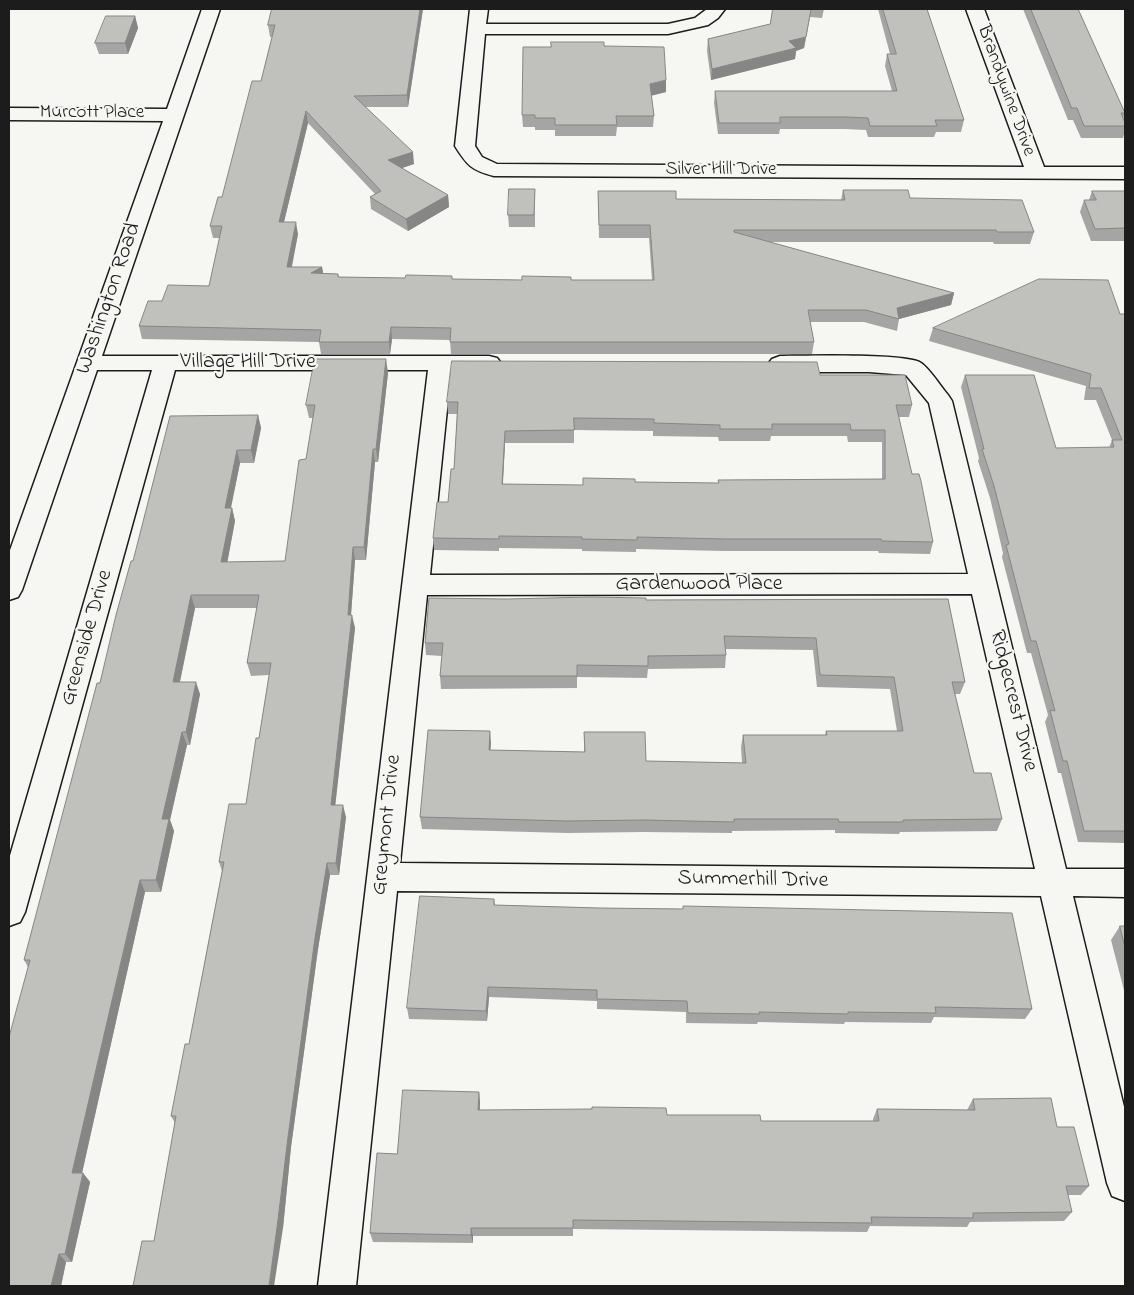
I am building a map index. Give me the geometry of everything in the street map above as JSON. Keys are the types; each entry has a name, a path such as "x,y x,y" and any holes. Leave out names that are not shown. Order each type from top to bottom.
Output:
{"street":[{"name":"Washington Road","path":"9,590 210,9"},
{"name":"Silver Hill Drive","path":"479,9 465,146 474,161 494,170 1125,173"},
{"path":"477,29 668,29 694,24 712,16 716,9"},
{"name":"Brandywine Drive","path":"974,9 1036,173"},
{"name":"Murcott Place","path":"9,114 175,114"},
{"name":"Village Hill Drive","path":"88,363 510,363"},
{"name":"Greenside Drive","path":"9,912 166,363"},
{"name":"Greymont Drive","path":"337,1286 440,363"},
{"name":"Ridgecrest Drive","path":"764,364 869,364 913,368 940,401 1056,883 1125,1182"},
{"name":"Gardenwood Place","path":"415,585 984,584"},
{"name":"Summerhill Drive","path":"382,877 1125,883"}],"building":[{"path":"272,9 420,9 407,95 354,96 413,152 388,160 448,195 406,219 370,197 381,191 306,111 279,222 296,222 287,267 322,267 311,273 338,274 338,277 405,278 406,275 452,276 452,279 522,280 522,276 571,277 571,280 654,280 650,225 599,225 598,191 676,191 676,199 845,200 843,190 908,190 910,198 1022,200 1034,232 997,232 996,230 734,230 734,232 954,293 897,308 899,319 866,310 808,310 814,342 450,342 451,328 391,327 389,342 319,342 321,330 139,326 148,301 162,301 168,285 209,286 222,226 210,226 218,197 222,197 252,81 261,81 275,25 268,25"},
{"path":"773,9 811,9 806,37 789,41 796,48 712,69 708,39 770,24"},
{"path":"883,9 927,9 964,120 935,120 937,126 870,126 868,118 847,117 780,117 780,123 719,123 715,91 897,91 887,54 896,54"},
{"path":"1031,9 1078,9 1125,113 1121,113 1125,126 1084,126 1077,108 1072,108"},
{"path":"106,16 135,16 125,43 95,43"},
{"path":"551,42 604,42 604,46 664,47 666,80 650,84 654,116 616,116 617,125 555,125 555,118 535,118 535,115 522,115 523,47 551,47"},
{"path":"509,189 535,189 534,215 508,215"},
{"path":"1092,191 1125,191 1125,228 1095,229 1084,200 1096,200"},
{"path":"1039,279 1108,280 1120,314 1125,314 1125,831 1084,831 1067,761 1063,761 1050,710 1055,711 1036,641 1031,641 1006,545 1009,544 982,449 984,449 965,375 1034,375 1056,448 1114,447 1112,440 1122,440 1101,388 1089,388 1091,374 933,328"},
{"path":"315,359 386,359 376,449 373,449 364,547 353,547 348,615 352,615 331,805 343,805 336,863 327,863 315,938 269,1286 133,1286 142,1241 154,1241 176,1116 171,1116 185,1044 189,1044 224,862 219,862 229,804 246,804 256,738 259,738 271,663 247,663 259,595 191,595 173,682 196,682 186,732 182,732 162,819 169,819 156,880 140,880 72,1173 83,1173 65,1254 59,1254 51,1286 9,1286 9,1037 30,960 24,960 97,683 100,683 116,615 131,561 133,561 170,416 258,415 251,450 237,450 225,508 232,508 221,562 285,561 299,460 306,459 315,405 306,405"},
{"path":"452,361 817,362 820,375 905,375 912,405 896,405 912,474 919,474 921,481 933,542 882,541 881,539 637,537 637,540 499,536 499,539 433,538 437,502 448,502 451,469 454,469 458,402 447,402","holes":["574,418 654,419 654,423 720,425 720,429 772,429 772,424 850,424 851,430 885,430 885,479 718,480 719,483 635,482 635,479 583,478 583,485 502,484 505,431 574,430"]},
{"path":"429,598 646,598 646,600 948,599 965,682 952,682 974,773 991,773 1002,819 839,822 838,819 734,819 734,822 567,821 420,817 428,730 490,731 489,750 585,752 584,732 645,732 646,761 746,763 743,735 827,735 826,731 903,731 894,677 820,675 816,638 724,636 726,655 648,656 648,666 577,665 577,676 440,676 443,643 425,643"},
{"path":"420,896 494,899 494,905 683,909 683,906 1012,913 1032,1009 935,1007 936,1013 688,1013 687,1001 597,999 597,990 488,987 486,1011 407,1008"},
{"path":"1120,926 1125,926 1125,947"},
{"path":"403,1090 479,1092 478,1110 592,1109 592,1107 666,1108 667,1115 760,1115 761,1121 879,1121 877,1109 975,1110 973,1099 1051,1098 1057,1127 1074,1127 1089,1186 1066,1186 1072,1212 973,1213 973,1218 871,1217 872,1223 573,1220 573,1228 471,1228 471,1235 370,1233 377,1153 397,1154"}]}
